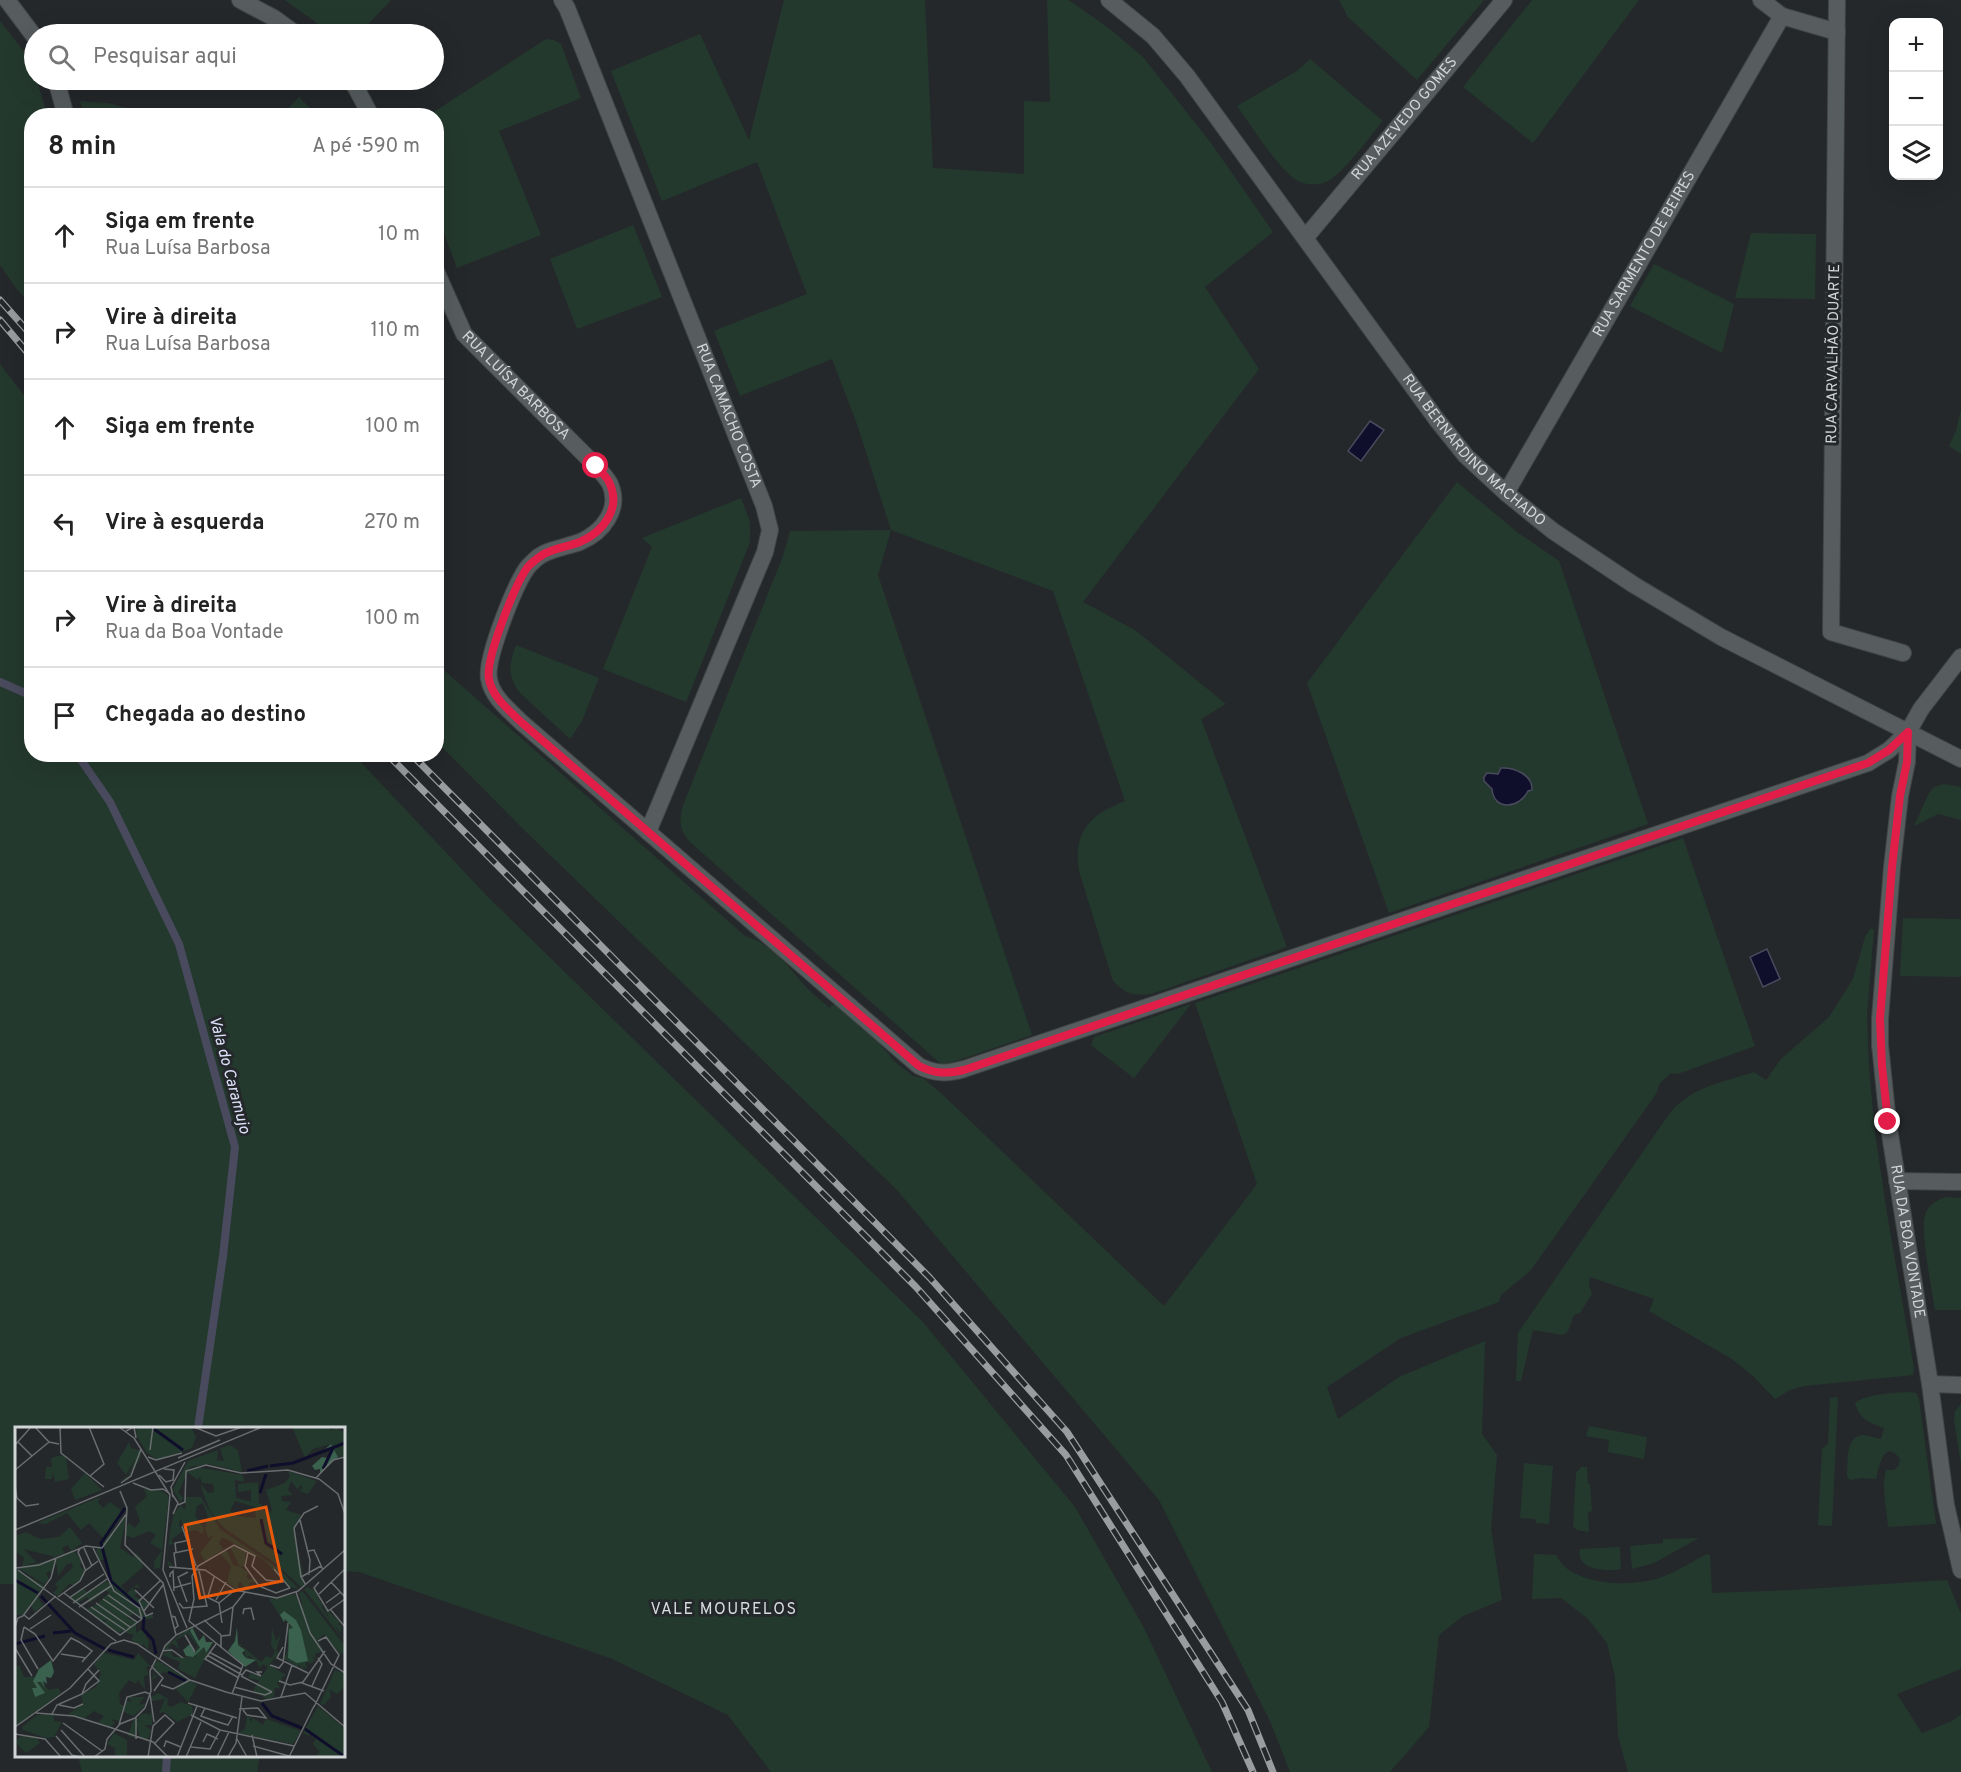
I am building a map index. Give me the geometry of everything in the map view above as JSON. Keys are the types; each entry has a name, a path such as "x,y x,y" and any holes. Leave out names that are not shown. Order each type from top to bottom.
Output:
{"street":[{"path":"7,0 25,24"},
{"path":"240,0 282,24"},
{"name":"RUA AZEVEDO GOMES","path":"1306,237 1504,0"},
{"path":"1761,0 1782,16 1837,32"},
{"name":"RUA CARVALHÃO DUARTE","path":"1837,0 1831,632 1904,653"},
{"name":"RUA BERNARDINO MACHADO","path":"1118,2 1153,36 1187,76 1437,420 1466,456 1506,493 1553,531 1634,585 1711,631 1961,759"},
{"name":"RUA CAMACHO COSTA","path":"569,3 764,506 770,530 765,552 648,832"},
{"name":"RUA SARMENTO DE BEIRES","path":"1506,493 1782,16"},
{"path":"59,90 64,108"},
{"path":"357,90 367,108"},
{"name":"RUA LUÍSA BARBOSA","path":"444,289 464,334 596,466 610,483 614,501 610,518 599,530 583,540 541,556 528,567 494,643 489,661 489,679 498,699 521,722 919,1066 931,1072 946,1074 964,1070 1868,763 1889,750 1908,732"},
{"path":"1908,732 1921,709 1961,657"},
{"name":"RUA DA BOA VONTADE","path":"1908,732 1907,762 1900,796 1892,867 1880,1019 1882,1066 1946,1505 1961,1570"},
{"path":"1897,1181 1961,1182"},
{"path":"1930,1384 1961,1385"}],"green space":[{"path":"285,0 391,0 368,24 318,24"},
{"path":"784,0 925,0 933,168 1024,174 1024,101 1050,102 1047,0 1068,0 1110,29 1143,57 1211,143 1273,232 1205,287 1259,369 1083,602 1135,630 1226,704 1201,719 1287,947 1151,994 1130,993 1113,981 1079,871 1078,857 1079,845 1087,826 1102,812 1125,801 1053,591 891,530 857,424 832,359 740,396 714,331 807,294 757,162 662,201 611,71 700,34 749,140"},
{"path":"1339,0 1484,0 1417,80 1348,17"},
{"path":"1532,0 1639,0 1533,143 1463,87"},
{"path":"0,21 24,52 24,90 40,90 45,108 24,108 24,297 0,265"},
{"path":"546,39 561,44 581,98 499,131 541,235 457,268 444,234 444,108 440,108"},
{"path":"1310,59 1383,121 1333,178 1315,184 1298,181 1288,173 1272,156 1237,106 1297,71"},
{"path":"299,97 310,108 289,108"},
{"path":"80,101 108,103 127,108 82,108"},
{"path":"633,225 662,297 577,329 550,259"},
{"path":"1751,233 1816,234 1815,299 1735,298"},
{"path":"1654,264 1734,304 1722,353 1630,306"},
{"path":"0,364 24,395 24,762 361,762 489,898 923,1322 1075,1507 1143,1626 1212,1772 771,1772 728,1715 610,1658 359,1572 345,1571 345,1427 15,1427 15,1584 0,1584"},
{"path":"1961,409 1961,454 1949,446 1956,431"},
{"path":"1457,482 1517,532 1559,561 1648,824 1389,913 1307,683"},
{"path":"741,498 750,522 750,542 686,702 603,669 652,547 642,538"},
{"path":"891,530 878,575 1032,1035 941,1064 690,842 681,825 683,805 783,556 790,531"},
{"path":"516,645 599,678 582,721 570,739 516,687 511,670"},
{"path":"444,670 745,936 773,951 816,997 830,1008 831,1005 837,1005 859,1027 874,1037 895,1062 913,1076 923,1078 942,1094 1164,1306 1257,1184 1195,1003 1683,838 1755,1046 1678,1074 1671,1073 1660,1083 1656,1094 1531,1270 1501,1295 1499,1302 1401,1338 1327,1387 1338,1419 1399,1377 1485,1341 1482,1434 1497,1455 1491,1528 1502,1600 1463,1616 1439,1635 1429,1727 1390,1772 1290,1772 1270,1721 1159,1500 897,1190 521,827 444,749"},
{"path":"1944,784 1961,787 1961,820 1938,814 1914,826 1929,793 1934,787"},
{"path":"1903,918 1961,919 1961,977 1900,976"},
{"path":"1870,929 1874,929 1867,1015 1875,1133 1914,1368 1913,1375 1805,1386 1790,1390 1775,1399 1753,1376 1732,1359 1649,1311 1654,1299 1590,1277 1589,1284 1592,1294 1580,1313 1574,1315 1568,1331 1563,1335 1533,1330 1521,1381 1516,1381 1518,1333 1669,1114 1687,1097 1719,1083 1754,1072 1766,1080 1781,1059 1829,1017 1853,979 1865,937"},
{"path":"1191,1004 1134,1078 1091,1045 1094,1037"},
{"path":"1945,1197 1961,1198 1961,1310 1935,1310 1927,1261 1924,1234 1925,1215 1930,1206"},
{"path":"1916,1393 1919,1399 1936,1524 1888,1527 1884,1491 1886,1470 1894,1470 1899,1465 1900,1459 1894,1453 1886,1453 1876,1479 1850,1480 1847,1476 1848,1458 1853,1440 1862,1435 1881,1439 1884,1428 1862,1417 1855,1403 1872,1396"},
{"path":"1838,1397 1832,1526 1818,1525 1822,1449 1828,1444 1830,1398"},
{"path":"1961,1404 1961,1465 1954,1420 1955,1411"},
{"path":"1589,1426 1647,1437 1644,1459 1608,1452 1609,1440 1586,1436"},
{"path":"1524,1463 1553,1466 1549,1524 1536,1523 1535,1519 1520,1518"},
{"path":"1581,1467 1587,1467 1588,1484 1590,1484 1592,1511 1588,1512 1589,1532 1577,1530 1573,1526 1576,1473"},
{"path":"1699,1538 1654,1563 1632,1569 1630,1546 1663,1543 1663,1539"},
{"path":"1620,1547 1621,1569 1593,1568 1582,1561 1580,1556 1580,1549"},
{"path":"1534,1554 1556,1555 1564,1566 1585,1578 1625,1583 1662,1577 1707,1554 1710,1555 1712,1593 1947,1580 1961,1614 1961,1669 1897,1694 1922,1733 1952,1721 1961,1714 1961,1772 1628,1772 1618,1736 1615,1677 1607,1643 1588,1619 1561,1598 1532,1599"},
{"path":"78,1757 260,1757 257,1772 82,1772"}],"shaded area":[{"path":"1370,421 1384,430 1361,461 1348,451"},
{"path":"1501,768 1522,773 1531,785 1532,790 1514,804 1502,804 1497,801 1492,789 1484,781 1487,773 1498,774"},
{"path":"1767,949 1780,979 1763,987 1750,957"}],"waterway":[{"name":"Vala do Caramujo","path":"0,682 24,692"},
{"name":"Vala do Caramujo","path":"82,762 110,802 179,944 235,1147 223,1256 198,1427"},
{"name":"Vala do Caramujo","path":"166,1772 167,1757"}],"railway":[{"path":"0,300 24,327"},
{"path":"0,320 24,348"},
{"path":"395,762 916,1287 1066,1455 1222,1702 1253,1772"},
{"path":"419,762 930,1278 1067,1432 1248,1710 1273,1772"}],"district":[{"name":"VALE MOURELOS","path":"724,1610"}],"route":[{"path":"596,466 610,483 614,501 610,518 599,530 583,540 541,556 528,567 494,643 489,661 489,679 498,699 521,722 919,1066 931,1072 946,1074 964,1070 1868,763 1889,750 1908,732 1907,762 1900,796 1892,867 1880,1019 1880,1045 1888,1122"}]}
